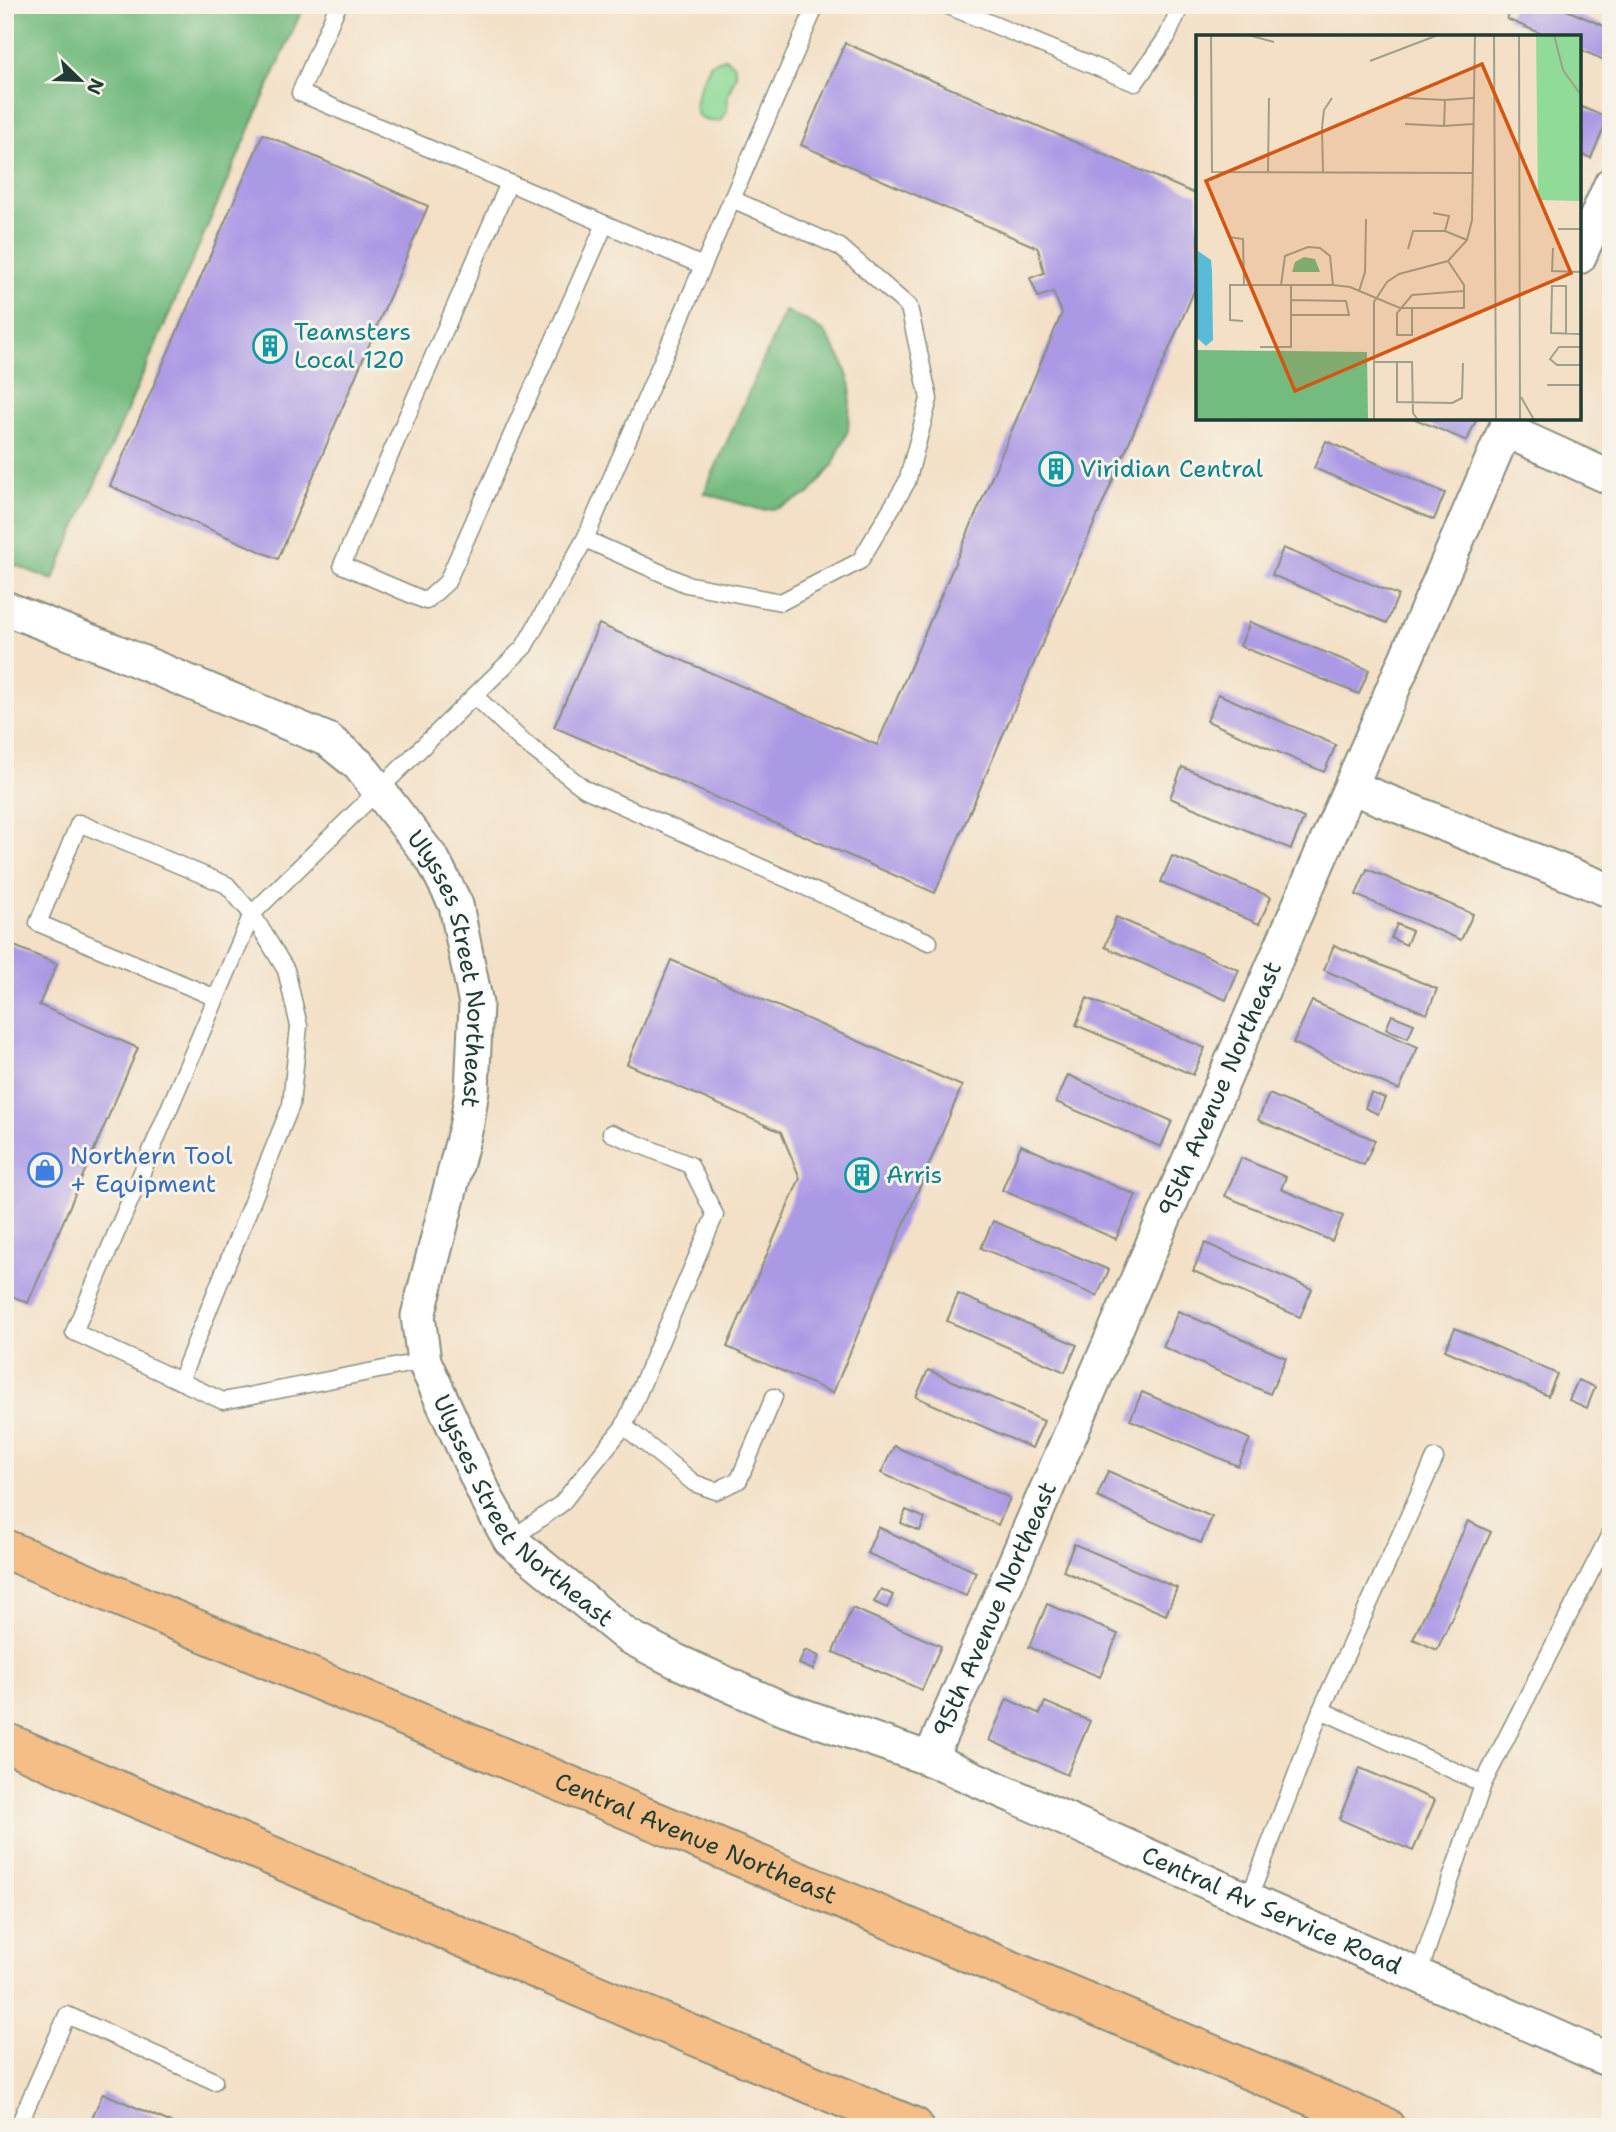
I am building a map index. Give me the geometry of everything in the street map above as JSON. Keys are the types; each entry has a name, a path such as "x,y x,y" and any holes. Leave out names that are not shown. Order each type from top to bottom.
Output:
{"highway":[{"name":"Central Avenue Northeast","path":"5,1549 1385,2127"},
{"path":"5,1742 914,2127"}],"street":[{"path":"1581,252 1611,184"},
{"path":"1507,424 1611,478"},
{"name":"95th Avenue Northeast","path":"930,1759 1507,424"},
{"name":"Ulysses Street Northeast","path":"5,608 115,650 328,740 359,765 433,860 456,905 475,1004 472,1090 467,1123 418,1316 424,1361 487,1499 510,1540 626,1635 781,1708 930,1759"},
{"path":"1351,787 1611,891"},
{"name":"Central Av Service Road","path":"930,1759 1611,2061"}],"lane":[{"path":"338,5 300,93 703,266"},
{"path":"424,1361 223,1401 74,1332 252,914 524,647 585,539 816,5"},
{"path":"946,5 1135,83 1167,37 1181,5"},
{"path":"509,183 342,565 426,601 447,582 605,224"},
{"path":"585,539 686,584 781,601 860,561 907,482 929,398 909,307 840,247 732,199"},
{"path":"475,696 521,740 585,789 929,942"},
{"path":"180,1381 291,1105 299,1026 286,970 252,914 226,885 79,823 38,922 216,998"},
{"path":"510,1540 561,1504 624,1426 715,1215 690,1165 611,1133"},
{"path":"624,1426 694,1483 716,1491 739,1480 774,1397"},
{"path":"1248,1901 1321,1710 1435,1458"},
{"path":"1418,1976 1483,1784 1611,1532"},
{"path":"1321,1710 1483,1784"},
{"path":"18,2127 67,2015 214,2081"}],"green space":[{"path":"5,5 304,5 53,580 5,561"},
{"path":"725,58 734,65 736,75 728,94 727,111 720,121 707,120 699,116 696,101 711,63"},
{"path":"785,311 825,333 842,360 851,386 848,430 833,465 809,494 778,508 762,510 704,493"}],"building":[{"path":"1513,5 1555,5 1611,29 1611,63 1581,50 1581,35 1544,35 1507,19"},
{"name":"Viridian Central","path":"845,43 1196,194 1196,287 935,893 554,727 599,624 877,745 1062,313 1053,292 1038,297 1030,278 1044,273 1038,248 801,145"},
{"path":"1581,107 1608,118 1591,158 1581,154"},
{"name":"Teamsters Local 120","path":"263,134 428,206 278,559 110,486"},
{"path":"1418,420 1476,420 1467,441"},
{"path":"1326,441 1445,493 1434,520 1314,468"},
{"path":"1283,548 1398,595 1387,623 1272,575"},
{"path":"1250,622 1369,670 1359,694 1240,646"},
{"path":"1218,694 1336,745 1324,772 1207,721"},
{"path":"1182,767 1304,818 1291,849 1170,798"},
{"path":"1172,856 1271,897 1259,924 1161,882"},
{"path":"1367,869 1473,914 1461,940 1356,895"},
{"path":"1116,917 1239,970 1226,1000 1105,947"},
{"path":"1397,924 1412,931 1406,945 1391,938"},
{"name":"Northern Tool + Equipment","path":"5,942 57,964 39,1005 138,1048 28,1303 5,1293"},
{"path":"1334,945 1437,989 1427,1014 1324,970"},
{"name":"Arris","path":"671,960 962,1086 833,1393 727,1347 800,1178 781,1132 627,1064"},
{"path":"1087,998 1205,1048 1193,1075 1076,1025"},
{"path":"1312,1001 1418,1047 1399,1090 1293,1043"},
{"path":"1392,1015 1414,1024 1408,1038 1386,1029"},
{"path":"1068,1075 1172,1121 1161,1147 1056,1102"},
{"path":"1371,1093 1385,1098 1378,1114 1365,1108"},
{"path":"1269,1094 1375,1140 1364,1165 1258,1120"},
{"path":"1021,1145 1136,1195 1116,1239 1002,1190"},
{"path":"1241,1158 1286,1177 1281,1189 1343,1216 1332,1241 1225,1196"},
{"path":"993,1221 1109,1270 1097,1296 981,1248"},
{"path":"1205,1243 1312,1289 1300,1317 1193,1271"},
{"path":"958,1294 1077,1345 1065,1372 947,1321"},
{"path":"1178,1311 1286,1358 1270,1394 1163,1347"},
{"path":"1455,1328 1557,1374 1548,1396 1445,1350"},
{"path":"928,1370 1044,1421 1032,1448 916,1397"},
{"path":"1578,1380 1595,1387 1587,1408 1569,1400"},
{"path":"1142,1392 1250,1439 1238,1466 1130,1420"},
{"path":"894,1446 1010,1498 998,1525 881,1473"},
{"path":"1108,1471 1212,1517 1201,1543 1097,1497"},
{"path":"906,1510 925,1518 920,1531 901,1523"},
{"path":"1468,1521 1491,1532 1437,1650 1413,1639"},
{"path":"878,1527 976,1572 966,1596 867,1553"},
{"path":"1074,1544 1177,1588 1166,1615 1063,1571"},
{"path":"881,1589 893,1595 887,1608 874,1602"},
{"path":"1047,1604 1118,1634 1100,1677 1029,1647"},
{"path":"852,1608 941,1646 922,1690 833,1652"},
{"path":"805,1650 819,1656 813,1670 799,1664"},
{"path":"1007,1699 1040,1714 1045,1702 1090,1721 1067,1775 989,1740"},
{"path":"1360,1768 1435,1800 1413,1851 1339,1819"},
{"path":"103,2093 181,2127 88,2127"}],"place":[{"name":"Teamsters Local 120","path":"270,346"},
{"name":"Viridian Central","path":"1056,469"},
{"name":"Northern Tool + Equipment","path":"45,1170"},
{"name":"Arris","path":"862,1175"}]}
